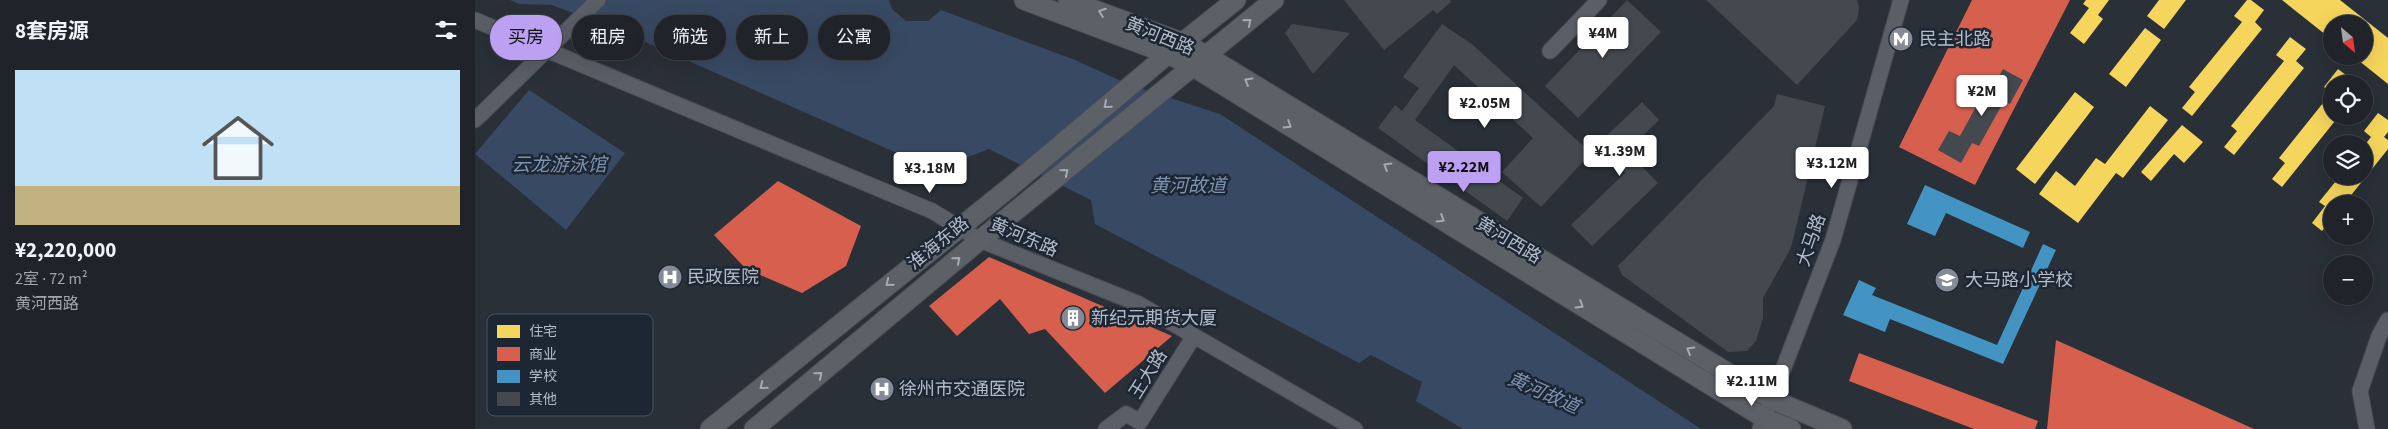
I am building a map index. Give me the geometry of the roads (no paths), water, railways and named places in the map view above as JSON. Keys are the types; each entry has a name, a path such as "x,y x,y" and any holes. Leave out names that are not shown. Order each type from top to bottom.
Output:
{"main road":[{"name":"黄河西路","path":"1024,0 1168,54 1199,61 1771,399 1842,429"},
{"name":"黄河西路","path":"1069,0 1184,43 1199,61 1762,424 1791,429"},
{"name":"淮海东路","path":"710,429 958,227 1009,188 1168,54 1236,0"},
{"name":"淮海东路","path":"754,429 980,240 1028,203 1274,0"}],"street":[{"path":"562,35 598,0"},
{"path":"1550,50 1599,0"},
{"name":"大马路","path":"1762,424 1833,240 1901,0"},
{"name":"黄河东路","path":"475,20 490,26"},
{"name":"黄河东路","path":"562,56 932,211 980,240 1139,304 1355,429"},
{"path":"475,120 538,60"},
{"path":"2367,429 2360,391 2379,336 2388,320"},
{"name":"王大路","path":"1105,429 1126,414 1140,422 1194,336"}],"water":[{"name":"黄河故道","path":"510,0 889,0 892,9 906,21 928,21 941,10 1075,60 1130,85 1220,114 1701,429 1463,429 1416,401 1422,382 1371,355 1359,363 1095,224 1091,200 989,149 957,161 940,172 686,60 726,60 726,15 654,15 654,46 644,41 644,15 578,15 552,5 519,4"},
{"name":"云龙游泳馆","path":"529,90 625,153 566,230 475,154"}],"place":[{"name":"民主北路","path":"1901,39"},
{"name":"民政医院","path":"670,277"},
{"name":"大马路小学校","path":"1947,280"},
{"name":"新纪元期货大厦","path":"1073,318"},
{"name":"徐州市交通医院","path":"882,389"}]}
